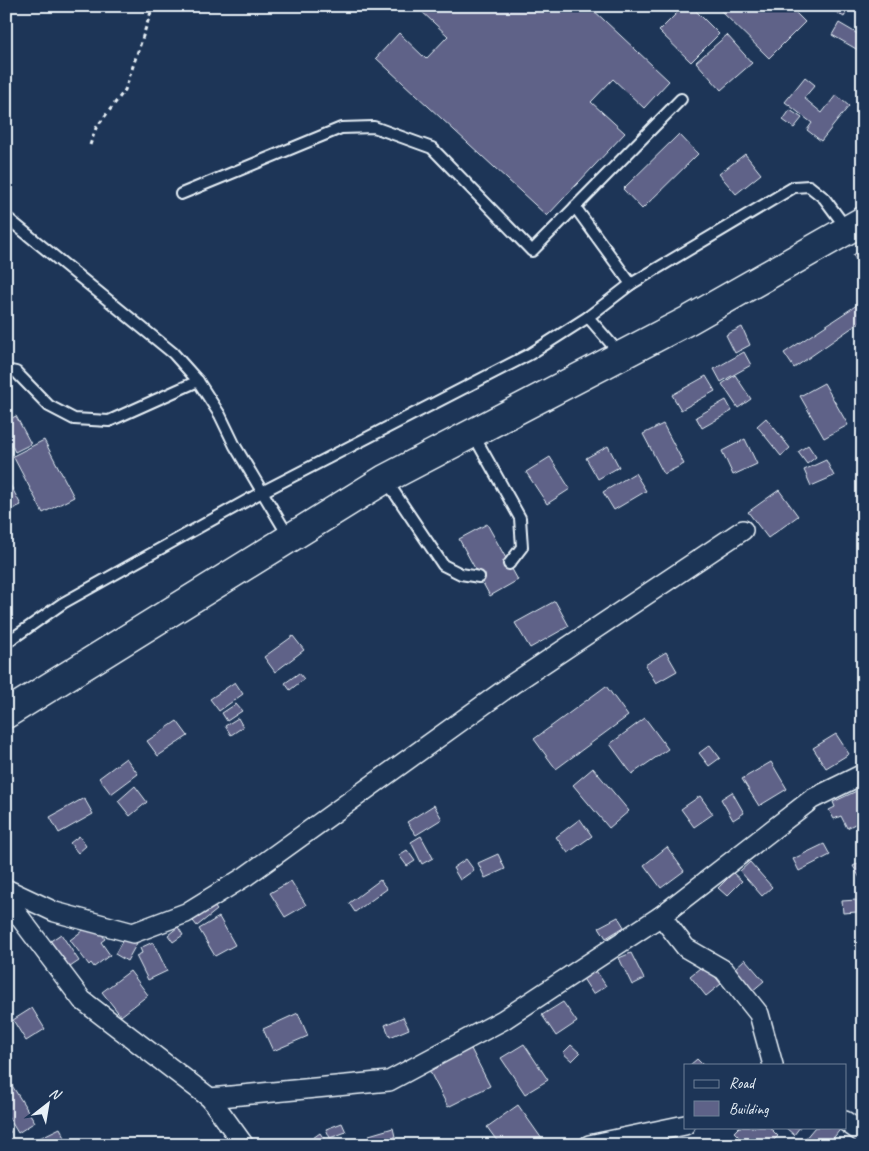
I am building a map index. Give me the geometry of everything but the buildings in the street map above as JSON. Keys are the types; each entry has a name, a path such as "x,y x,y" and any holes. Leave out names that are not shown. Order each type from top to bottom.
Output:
{"main road":[{"path":"6,714 385,479 689,320 855,225"}],"street":[{"path":"6,889 55,912 133,933 186,914 246,876 514,683 744,530"},
{"path":"210,1098 389,1081 503,1020 661,916 812,799 863,774"},
{"path":"6,898 82,1000 210,1098 244,1145"},
{"path":"661,916 686,948 724,970 759,1014 773,1064"},
{"path":"846,1122 863,1134"},
{"path":"588,1145 597,1141 640,1140 684,1126"}],"lane":[{"path":"181,194 341,128 374,127 432,148 532,251 680,99"},
{"path":"6,643 63,603 262,492 530,354 588,317 631,284 794,187 809,186 855,225"},
{"path":"575,207 631,284"},
{"path":"6,217 173,353 198,381 220,415 235,446 290,538"},
{"path":"588,317 621,356"},
{"path":"6,370 16,372 50,406 74,419 109,421 198,381"},
{"path":"473,433 520,518 522,546 509,564"},
{"path":"385,479 443,565 461,574 479,576"}],"path":[{"path":"90,145 96,128 125,90 154,6"}]}
